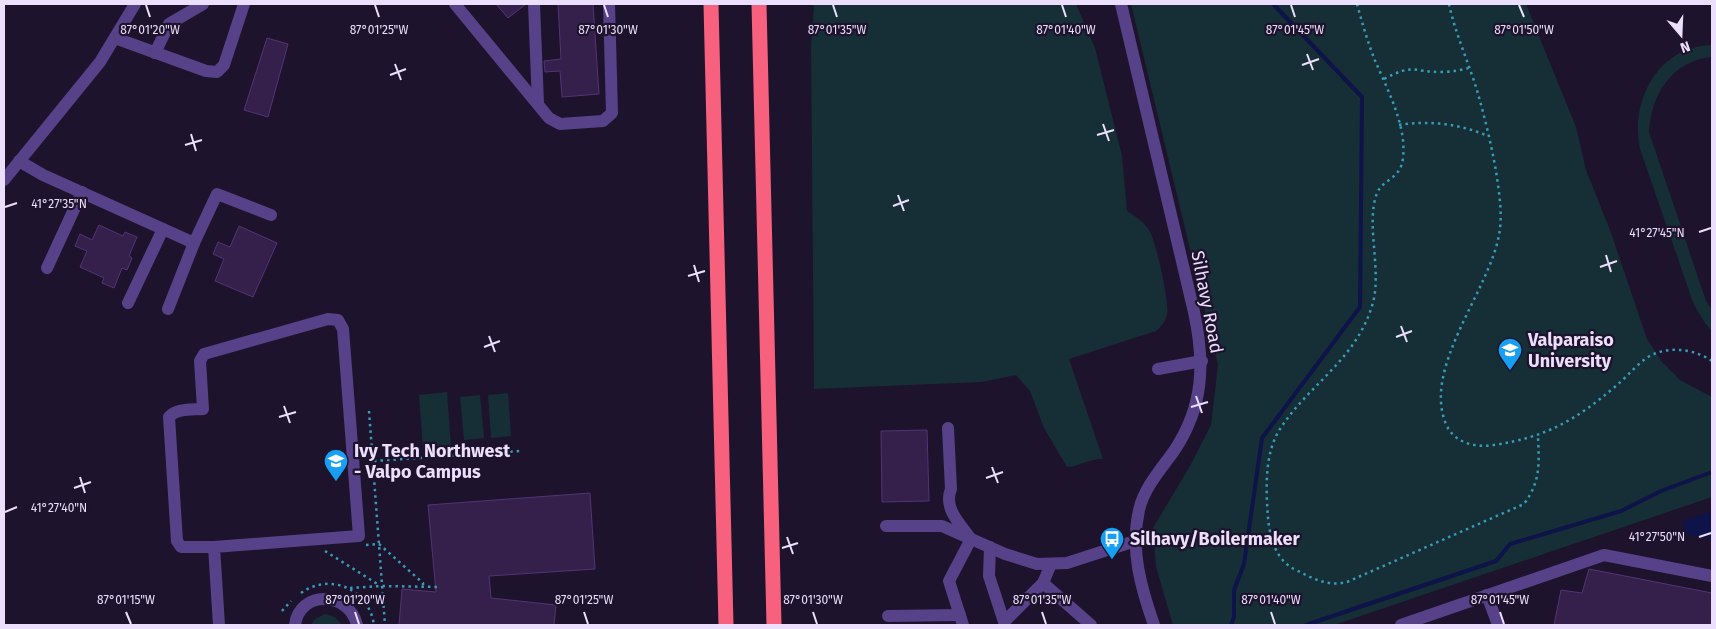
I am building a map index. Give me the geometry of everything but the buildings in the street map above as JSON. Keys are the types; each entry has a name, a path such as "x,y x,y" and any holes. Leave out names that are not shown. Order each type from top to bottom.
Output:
{"highway":[{"path":"711,4 726,625"},
{"path":"759,4 774,625"},
{"path":"760,36 766,4"}],"street":[{"path":"4,180 100,62 135,4"},
{"path":"155,53 169,24 204,4"},
{"path":"115,38 206,71 216,72 224,65 240,4"},
{"path":"455,4 549,118 560,124 603,121 612,113 609,4"},
{"path":"534,4 538,104"},
{"name":"Silhavy Road","path":"1121,4 1194,312 1202,361 1197,401 1189,424 1148,488 1139,509 1135,541 1138,570 1154,625"},
{"path":"19,161 194,243"},
{"path":"47,268 82,192"},
{"path":"168,309 194,243 217,194 271,216"},
{"path":"128,303 163,229"},
{"path":"328,319 338,320 343,329 359,536 214,548 186,549 181,547 177,541 169,417 173,412 180,410 203,409 200,361 204,354 328,319"},
{"path":"1158,369 1202,361"},
{"path":"948,428 951,489 947,497 950,511 970,539"},
{"path":"886,526 942,526 1020,559 1037,564 1067,563 1135,541"},
{"path":"888,616 962,620 949,581 970,539"},
{"path":"990,547 989,576 1004,624 1043,583 1051,564"},
{"path":"214,548 219,625"},
{"path":"1401,625 1604,555 1712,576"},
{"path":"1043,583 1091,625"},
{"path":"1487,595 1498,625"},
{"path":"295,625 300,612 308,604 328,598 347,606 358,625"}],"path":[{"path":"1357,4 1364,31 1390,89 1399,125 1404,157 1401,169 1378,192 1374,209 1376,278 1372,305 1349,350 1279,430 1271,453 1266,475 1270,535 1274,546 1287,565 1323,583 1335,585 1347,582 1524,504 1534,491 1538,477 1538,436"},
{"path":"1450,4 1488,136 1498,184 1501,212 1499,235 1490,266 1450,353 1442,384 1441,404 1446,425 1454,436 1467,445 1485,446 1538,436 1571,421 1653,354 1669,350 1688,351 1703,354 1712,360"},
{"path":"1384,79 1400,71 1414,68 1440,72 1469,68"},
{"path":"1399,125 1412,122 1454,125 1468,127 1488,136"},
{"path":"369,411 385,625"},
{"path":"373,461 520,451"},
{"path":"379,544 423,583 423,587"},
{"path":"322,549 381,586"},
{"path":"349,588 381,586 439,587"}],"shaded area":[{"path":"814,4 1076,4 1095,48 1122,156 1127,211 1146,226 1153,238 1162,273 1167,309 1167,315 1162,326 1156,331 1069,359 1103,459 1067,467 1044,428 1030,391 1016,375 982,382 814,389 811,47"},
{"name":"Valparaiso University","path":"1131,4 1526,4 1576,127 1586,170 1610,230 1647,339 1662,362 1680,380 1712,397 1712,497 1334,625 1173,625 1156,567 1153,528 1190,466 1211,425 1218,365"},
{"path":"1712,45 1712,57 1686,65 1675,72 1666,82 1654,105 1649,132 1706,301 1712,310 1712,331 1694,305 1640,149 1638,131 1639,113 1644,95 1652,79 1663,66 1677,55 1693,48"},
{"path":"447,392 451,446 423,448 419,395"},
{"path":"508,393 511,436 491,438 488,395"},
{"path":"480,395 484,438 464,440 460,397"},
{"path":"1712,511 1712,539 1685,534 1683,521"},
{"path":"325,614 335,617 342,625 311,625 315,619"}],"waterway":[{"path":"1231,625 1234,617 1234,590 1244,564 1262,438 1360,307 1362,97 1273,4"},
{"path":"1306,625 1496,561 1510,544 1621,511 1661,491 1712,472"}],"place":[{"name":"Valparaiso University","path":"1510,371"},
{"name":"Ivy Tech Northwest - Valpo Campus","path":"336,482"},
{"name":"Silhavy/Boilermaker","path":"1112,560"}]}
